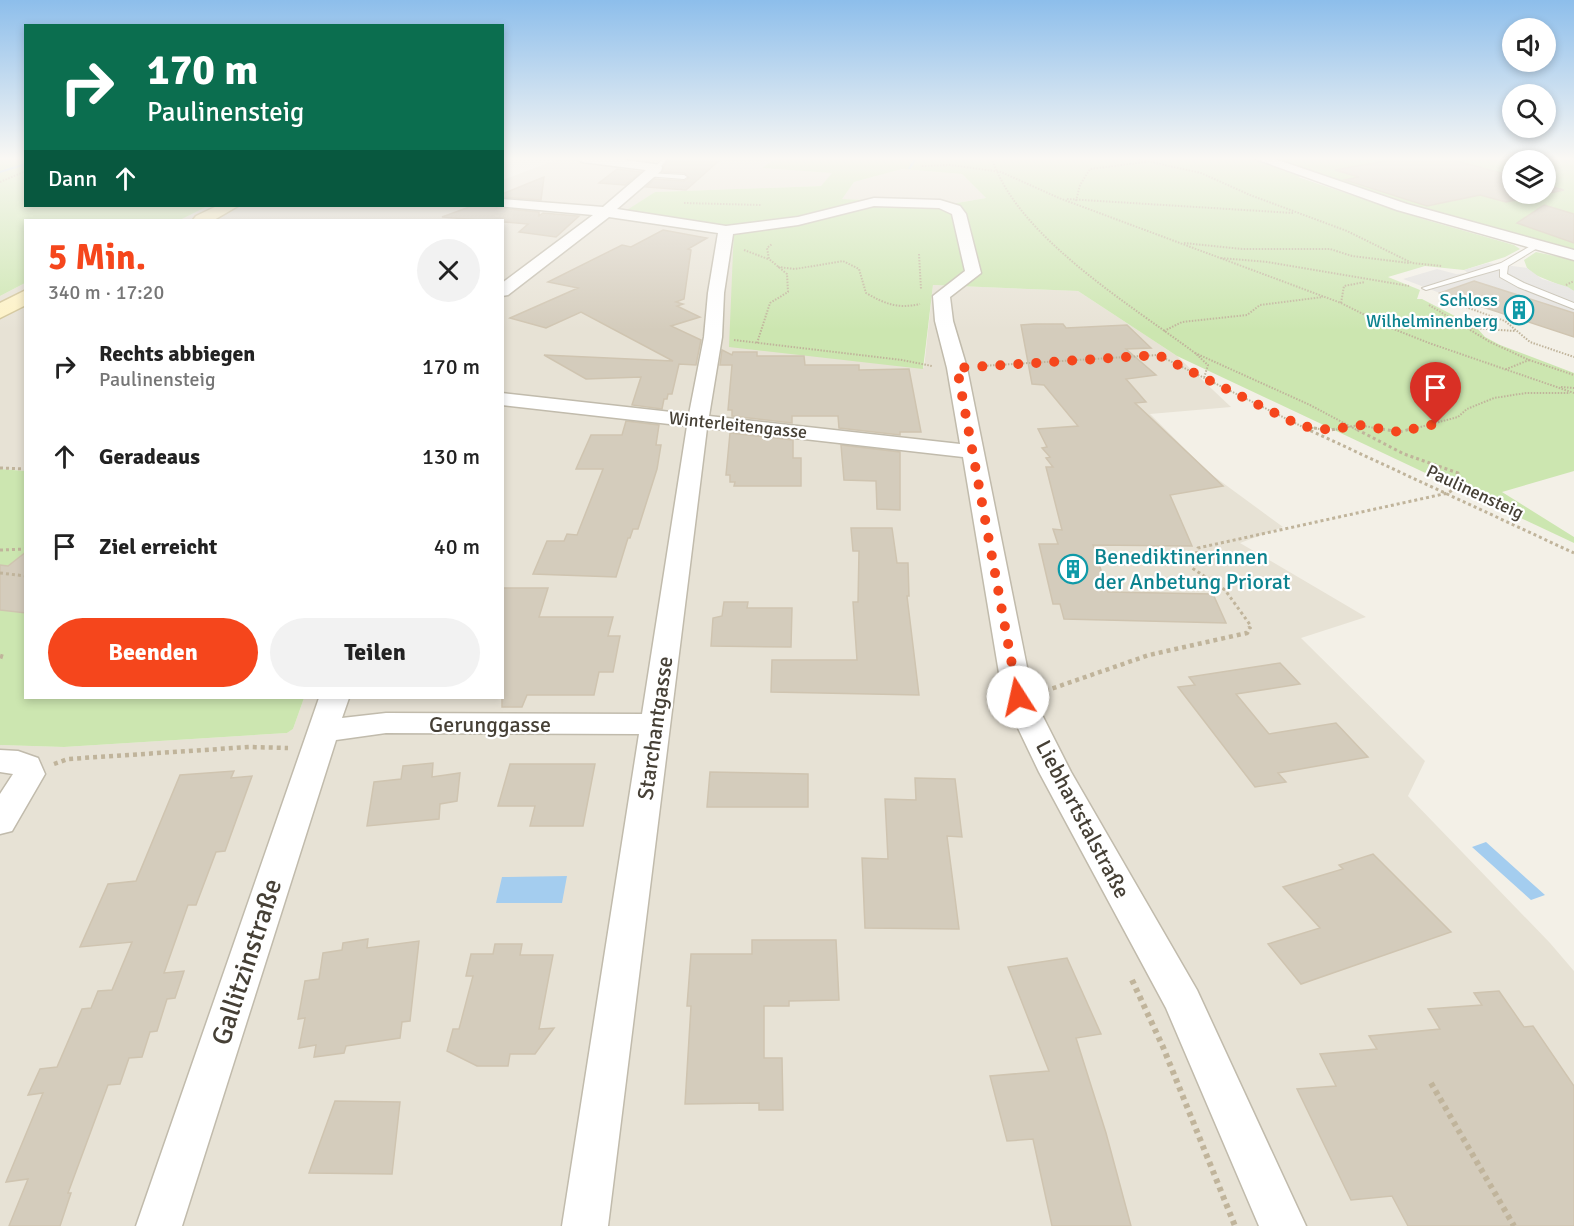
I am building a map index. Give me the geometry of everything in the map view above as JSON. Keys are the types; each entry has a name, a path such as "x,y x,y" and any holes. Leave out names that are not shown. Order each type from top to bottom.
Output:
{"street":[{"path":"504,289 602,215"},
{"path":"627,215 726,230 788,222 817,215"},
{"path":"936,301 973,273 959,215"},
{"path":"1435,215 1574,255"},
{"name":"Starchantgasse","path":"585,1226 699,420 713,337 716,293 726,230"},
{"path":"0,312 24,297"},
{"name":"Liebhartstalstraße","path":"936,301 957,368 1018,697 1055,772 1182,1002 1283,1226"},
{"name":"Winterleitengasse","path":"504,399 973,452"},
{"name":"Gerunggasse","path":"325,726 387,723 656,724"},
{"name":"Gallitzinstraße","path":"159,1226 325,726"},
{"path":"0,761 18,762 27,766 29,774 0,822"}],"lane":[{"path":"1426,288 1504,265 1536,244"},
{"path":"1503,275 1504,265"},
{"path":"1503,275 1574,297"},
{"path":"1503,275 1521,285 1574,306"}],"path":[{"path":"1025,215 1038,231 1076,264 1195,353 1208,365 1204,378"},
{"path":"1106,215 1341,303 1391,328 1574,393"},
{"path":"1303,215 1347,231 1412,263"},
{"path":"757,343 770,303 788,292 787,274 769,259 767,248 799,234 788,222"},
{"path":"1177,242 1242,249 1330,249 1352,256 1486,270"},
{"path":"919,255 921,289 936,301"},
{"path":"1217,258 1260,261 1369,282 1426,288 1433,295 1505,321 1530,342 1574,357"},
{"path":"778,267 795,269 843,261 859,269 866,293 889,307 907,308 936,301"},
{"path":"1341,303 1344,286 1369,282"},
{"path":"1426,288 1419,297 1422,301 1470,328 1481,338 1500,349 1574,375"},
{"path":"1164,332 1182,322 1247,315 1260,305 1325,297"},
{"path":"1470,328 1516,332"},
{"name":"Paulinensteig","path":"713,337 957,368 1158,355 1301,426 1574,553"},
{"path":"1018,697 1042,692 1149,655 1247,633 1251,626 1232,598 1225,590 1192,568 1198,548 1448,493 1460,486 1458,473 1404,454 1310,405 1195,353"},
{"path":"1504,370 1529,360"},
{"path":"1551,386 1574,388"},
{"path":"1301,426 1330,430 1359,425 1399,432 1458,417 1464,409 1492,396 1574,393"},
{"path":"0,468 24,469"},
{"path":"0,550 24,549"},
{"path":"0,573 24,576"},
{"path":"29,774 68,759 249,747 325,726"},
{"path":"1431,1083 1514,1226"}],"shaded area":[{"path":"190,215 661,215 734,227 924,368 933,285 1078,291 1177,356 1231,407 1150,414 1208,472 1283,527 1240,543 1366,617 1301,638 1425,761 1408,796 1550,943 1574,971 1574,1226 0,1226 0,745 64,747 287,733 293,729 304,699 504,699 504,219 182,219"},
{"path":"1488,263 1527,268 1542,279 1568,287 1574,291 1574,313 1561,318 1474,281 1440,293 1403,279 1437,269 1456,274 1468,273 1464,270"},
{"path":"24,284 24,471 0,469 0,296"}],"green space":[{"path":"0,215 190,215 182,219 24,219 24,284 0,296"},
{"path":"658,215 1412,215 1514,245 1520,249 1505,257 1464,270 1425,266 1388,277 1420,290 1417,299 1422,299 1476,327 1485,337 1500,345 1574,373 1574,471 1502,492 1574,537 1574,543 1177,356 1078,291 933,285 923,369 729,347 734,228"},
{"path":"1442,215 1574,215 1574,250 1448,217"},
{"path":"1536,252 1574,260 1574,291 1533,274 1527,268 1524,260"},
{"path":"0,469 24,471 24,699 304,699 293,729 287,733 64,747 0,745"}],"water":[{"path":"1486,842 1545,895 1531,900 1472,847"},
{"path":"567,876 562,903 496,903 502,877"}],"building":[{"path":"1529,215 1574,215 1574,243 1517,223"},
{"path":"579,216 556,237 519,232 528,224 504,222 504,219 442,217"},
{"path":"663,230 707,238 688,249 691,250 684,299 676,302 683,304 677,306 700,317 671,326 701,340 696,365 679,364 672,394 668,394 667,399 664,399 662,409 632,405 641,377 586,379 544,355 673,361 581,312 546,328 510,318 578,288 548,282 622,245 631,247"},
{"name":"Schloss Wilhelminenberg","path":"1474,281 1574,313 1574,337 1440,293"},
{"path":"1063,324 1066,328 1127,325 1151,348 1126,349 1156,375 1126,379 1146,402 1135,403 1223,486 1170,495 1192,546 1093,545 1108,592 1213,594 1226,623 1064,619 1060,604 1053,604 1039,544 1058,544 1053,529 1062,530 1046,467 1053,467 1046,458 1050,457 1042,448 1047,447 1038,429 1078,426 1044,385 1032,384 1021,325"},
{"path":"722,350 732,355 733,352 757,352 757,356 804,356 805,365 859,365 859,370 909,369 921,432 900,432 900,435 839,428 838,416 792,416 792,423 732,416 732,410 728,410 732,365 720,365"},
{"path":"626,421 659,425 656,445 661,445 657,469 638,529 633,529 628,538 616,577 533,574 547,541 564,541 567,534 577,535 603,469 576,469 591,435 622,435"},
{"path":"730,433 793,440 793,458 801,458 801,486 734,486 735,482 730,482 730,475 726,475"},
{"path":"841,445 900,452 900,510 877,509 876,481 844,480"},
{"path":"851,528 892,528 897,563 908,563 909,596 907,596 919,695 771,692 772,660 857,660 853,602 858,602 859,551 853,551"},
{"path":"24,554 24,613 0,610 0,565 8,566"},
{"path":"504,588 548,588 539,617 613,617 608,636 620,636 613,672 599,672 594,695 527,695 522,707 502,707 502,699 504,699"},
{"path":"724,602 748,602 747,608 792,608 791,647 711,646 713,618 722,616"},
{"path":"1280,663 1300,684 1236,694 1269,734 1336,723 1368,757 1278,773 1286,782 1255,787 1178,687 1195,685 1189,677"},
{"path":"433,763 432,777 460,773 457,801 440,804 439,819 367,826 374,782 401,779 403,766"},
{"path":"510,764 595,764 583,826 530,826 535,806 498,806"},
{"path":"234,771 231,778 252,776 225,851 216,852 196,905 188,905 164,973 184,971 175,998 167,999 157,1031 150,1032 142,1057 129,1058 120,1084 108,1085 68,1193 71,1193 60,1226 9,1226 28,1179 6,1182 43,1093 28,1095 40,1069 57,1067 82,1009 91,1008 98,991 112,990 132,942 80,947 108,884 136,881 180,775"},
{"path":"710,772 808,774 808,807 707,807"},
{"path":"915,778 955,779 962,837 947,836 959,929 865,928 862,858 888,859 885,799 916,800"},
{"path":"1373,854 1451,932 1301,984 1268,944 1320,928 1283,887 1343,869 1339,865"},
{"path":"368,939 367,948 419,941 410,1021 402,1022 400,1038 346,1046 344,1053 314,1057 316,1045 299,1048 305,1018 298,1019 305,981 319,979 323,953 342,950 343,943"},
{"path":"752,940 836,940 839,1000 789,1001 789,1006 764,1006 764,1058 782,1058 783,1110 759,1110 759,1103 685,1104 691,1006 687,1006 691,954 752,954"},
{"path":"495,944 522,944 520,955 553,955 539,1029 554,1028 535,1054 510,1054 508,1066 477,1066 447,1051 453,1029 459,1029 473,976 466,976 471,954 493,954"},
{"path":"1067,958 1101,1034 1076,1038 1106,1133 1131,1226 1052,1226 1033,1139 1007,1141 990,1076 1049,1071 1008,967"},
{"path":"1499,991 1524,1027 1533,1026 1574,1086 1574,1226 1408,1226 1392,1196 1351,1200 1297,1089 1336,1086 1320,1054 1377,1049 1369,1036 1440,1029 1428,1009 1482,1005 1474,993"},
{"path":"335,1101 400,1102 392,1174 309,1173"}],"place":[{"name":"Schloss Wilhelminenberg","path":"1519,310"},
{"name":"Benediktinerinnen der Anbetung Priorat","path":"1073,569"}],"route":[{"path":"1018,697 957,368 1158,355 1301,426 1330,430 1359,425 1399,432 1436,424"}]}
